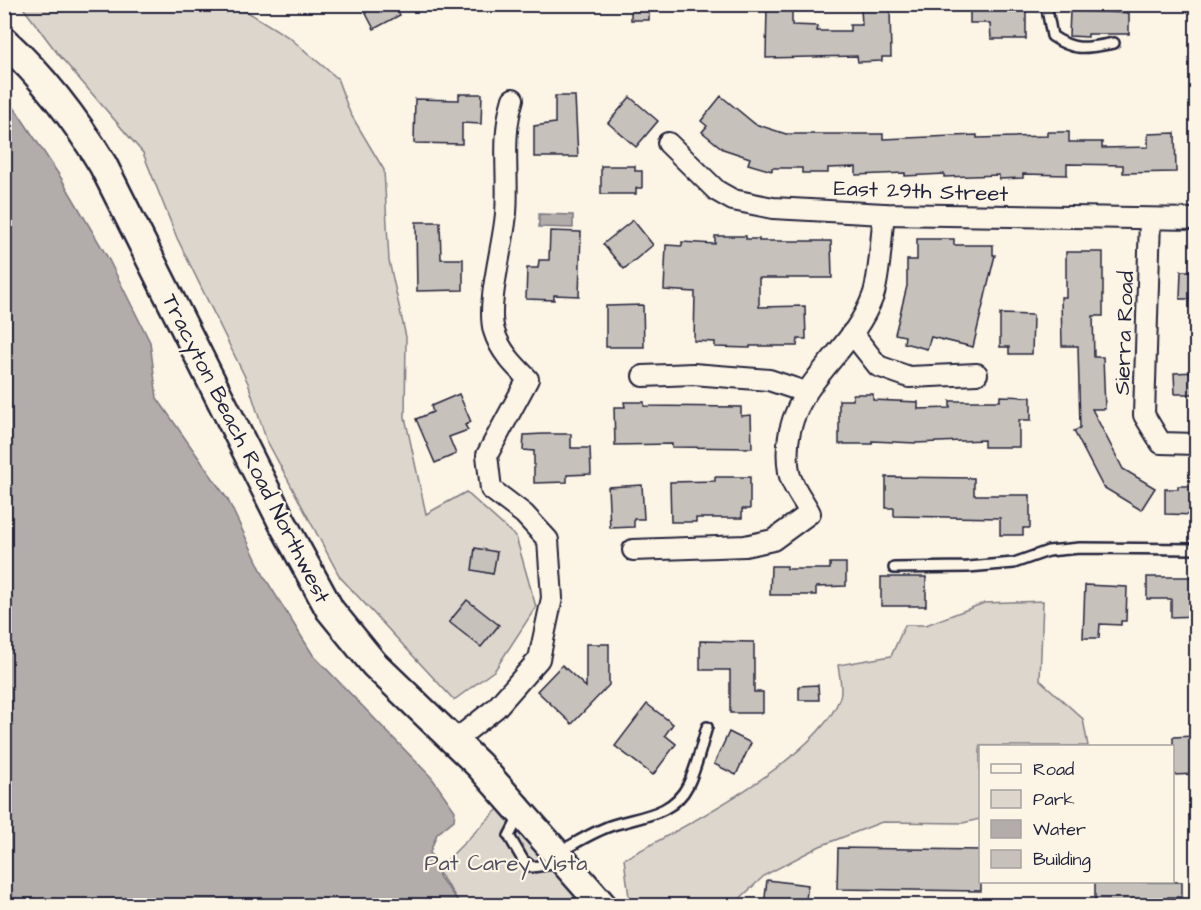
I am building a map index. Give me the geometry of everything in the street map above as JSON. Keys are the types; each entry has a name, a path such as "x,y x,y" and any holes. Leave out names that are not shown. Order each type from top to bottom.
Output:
{"main road":[{"name":"Tracyton Beach Road Northwest","path":"4,41 41,77 74,117 103,165 282,522 330,610 374,664 454,741 522,813 603,906"}],"street":[{"path":"454,741 496,708 539,658 552,598 548,540 525,514 491,489 487,455 528,379 506,356 494,330 494,290 506,212 505,138 513,99"},
{"name":"East 29th Street","path":"668,143 717,191 733,200 773,208 884,214 1197,219"},
{"path":"633,550 745,546 773,540 810,513 789,474 788,431 805,392 852,333 874,295 884,214"},
{"name":"Sierra Road","path":"1150,219 1144,415 1161,443 1197,444"},
{"path":"852,333 879,366 909,376 977,374"},
{"path":"643,376 693,374 769,380 805,392"}],"lane":[{"path":"1046,4 1052,36 1068,47 1087,48 1114,43"},
{"path":"894,568 968,567 1014,563 1048,551 1080,548 1197,549"},
{"path":"561,858 612,825 644,818 673,804 688,785 707,727"}],"green space":[{"path":"21,5 236,5 290,38 337,78 350,113 384,170 389,261 406,337 405,417 426,514 466,492 516,537 536,607 495,670 454,700 340,577 266,439 248,383 177,238 143,153 58,54"},
{"path":"1043,601 1040,680 1083,719 1088,745 979,745 979,819 963,823 882,822 820,846 765,875 733,905 640,905 629,897 624,859 679,830 746,790 806,744 827,720 840,697 838,665 891,656 905,625 926,625 984,603"},
{"name":"Pat Carey Vista","path":"509,798 592,893 570,905 461,905 437,870"}],"water":[{"path":"4,98 16,110 61,178 108,258 150,342 157,398 228,500 265,578 313,655 432,778 455,811 454,820 437,834 430,852 440,878 461,905 5,905"},
{"path":"539,214 573,215 573,228 539,227"}],"building":[{"path":"361,4 394,4 400,15 374,29"},
{"path":"970,4 1026,4 1026,39 991,39 990,23 970,23"},
{"path":"631,5 649,5 649,20 631,20"},
{"path":"767,5 792,5 792,25 818,26 817,31 850,31 850,25 862,25 861,9 890,8 891,57 882,57 882,61 858,62 857,56 766,58"},
{"path":"1070,11 1129,13 1129,34 1069,36"},
{"path":"459,94 482,94 481,124 462,123 462,144 414,143 415,99 459,100"},
{"path":"555,96 575,96 578,157 534,157 534,126 555,123"},
{"path":"721,96 755,124 786,134 883,134 883,139 977,135 977,138 1047,136 1047,132 1069,132 1069,142 1102,142 1102,148 1148,147 1148,134 1175,133 1176,172 1123,173 1123,165 1067,164 1067,175 1023,174 1023,178 999,179 999,175 944,177 944,174 905,176 905,173 856,175 856,167 828,168 828,173 802,173 802,168 772,168 772,171 748,164 750,158 723,149 702,132 707,126 701,121"},
{"path":"630,97 658,121 636,147 608,123"},
{"path":"601,166 635,166 635,171 642,171 642,188 636,188 636,194 601,194"},
{"path":"633,220 653,245 624,269 603,244"},
{"path":"416,222 440,222 441,259 463,259 463,290 417,291"},
{"path":"550,231 581,232 579,296 554,295 554,300 526,299 527,268 538,268 539,260 549,260"},
{"path":"715,236 746,236 746,239 759,239 759,241 831,241 832,278 759,278 759,307 805,306 806,339 798,339 797,346 750,346 750,348 715,347 715,342 694,341 695,292 664,290 666,245 682,246 682,242 715,244"},
{"path":"917,239 954,239 954,245 993,245 993,255 995,255 973,347 931,337 927,349 904,343 905,336 895,334 907,286 907,260 917,260"},
{"path":"1066,252 1103,252 1103,316 1093,316 1094,357 1103,357 1105,409 1092,409 1123,469 1155,488 1141,510 1103,487 1074,431 1080,428 1078,346 1062,346 1061,297 1066,297"},
{"path":"1181,271 1197,271 1197,299 1180,299"},
{"path":"643,305 644,347 606,347 606,306"},
{"path":"1000,314 1033,315 1032,354 1009,354 1009,347 1000,347"},
{"path":"1197,372 1197,394 1175,394 1174,373"},
{"path":"459,394 471,422 465,425 468,430 449,437 456,454 435,463 416,419 433,412 431,406"},
{"path":"853,394 873,394 873,400 918,402 918,409 950,408 950,401 1000,401 1000,396 1031,397 1031,420 1019,420 1019,447 984,447 984,440 916,443 872,441 872,444 839,444 839,400 853,400"},
{"path":"624,402 644,402 644,406 741,407 741,416 751,415 752,448 672,447 672,444 615,445 614,407 625,407"},
{"path":"571,434 571,448 590,448 591,474 567,475 567,482 534,483 534,451 523,450 524,435"},
{"path":"715,477 750,477 750,509 742,509 742,518 696,518 696,522 671,522 670,482 715,481"},
{"path":"886,477 974,478 974,495 1030,495 1030,528 1023,528 1023,535 1000,535 1000,518 894,516 894,508 886,508"},
{"path":"642,485 644,519 634,519 634,527 610,528 608,487"},
{"path":"1178,486 1197,486 1197,515 1165,514 1165,489 1178,489"},
{"path":"475,548 497,552 493,574 472,570"},
{"path":"830,563 846,563 846,586 816,587 816,595 770,595 771,566 787,566 787,569 830,569"},
{"path":"881,577 926,577 926,606 881,606"},
{"path":"1147,577 1196,577 1196,616 1171,617 1171,599 1147,599"},
{"path":"1085,585 1127,587 1126,621 1121,621 1121,625 1100,624 1099,638 1083,638"},
{"path":"467,600 499,625 481,647 449,622"},
{"path":"700,641 754,642 754,692 763,692 763,713 730,713 730,670 700,670"},
{"path":"586,644 609,644 609,685 572,724 537,691 562,665 586,687"},
{"path":"818,685 819,700 799,700 799,686"},
{"path":"647,704 673,724 665,735 676,744 653,775 615,746"},
{"path":"729,732 751,743 736,775 714,764"},
{"path":"1195,736 1196,774 1174,775 1173,737"},
{"path":"838,848 979,850 981,891 837,889"},
{"path":"767,880 808,885 805,906 764,906"},
{"path":"1182,882 1182,897 1168,897 1167,906 1095,906 1095,883"}]}
